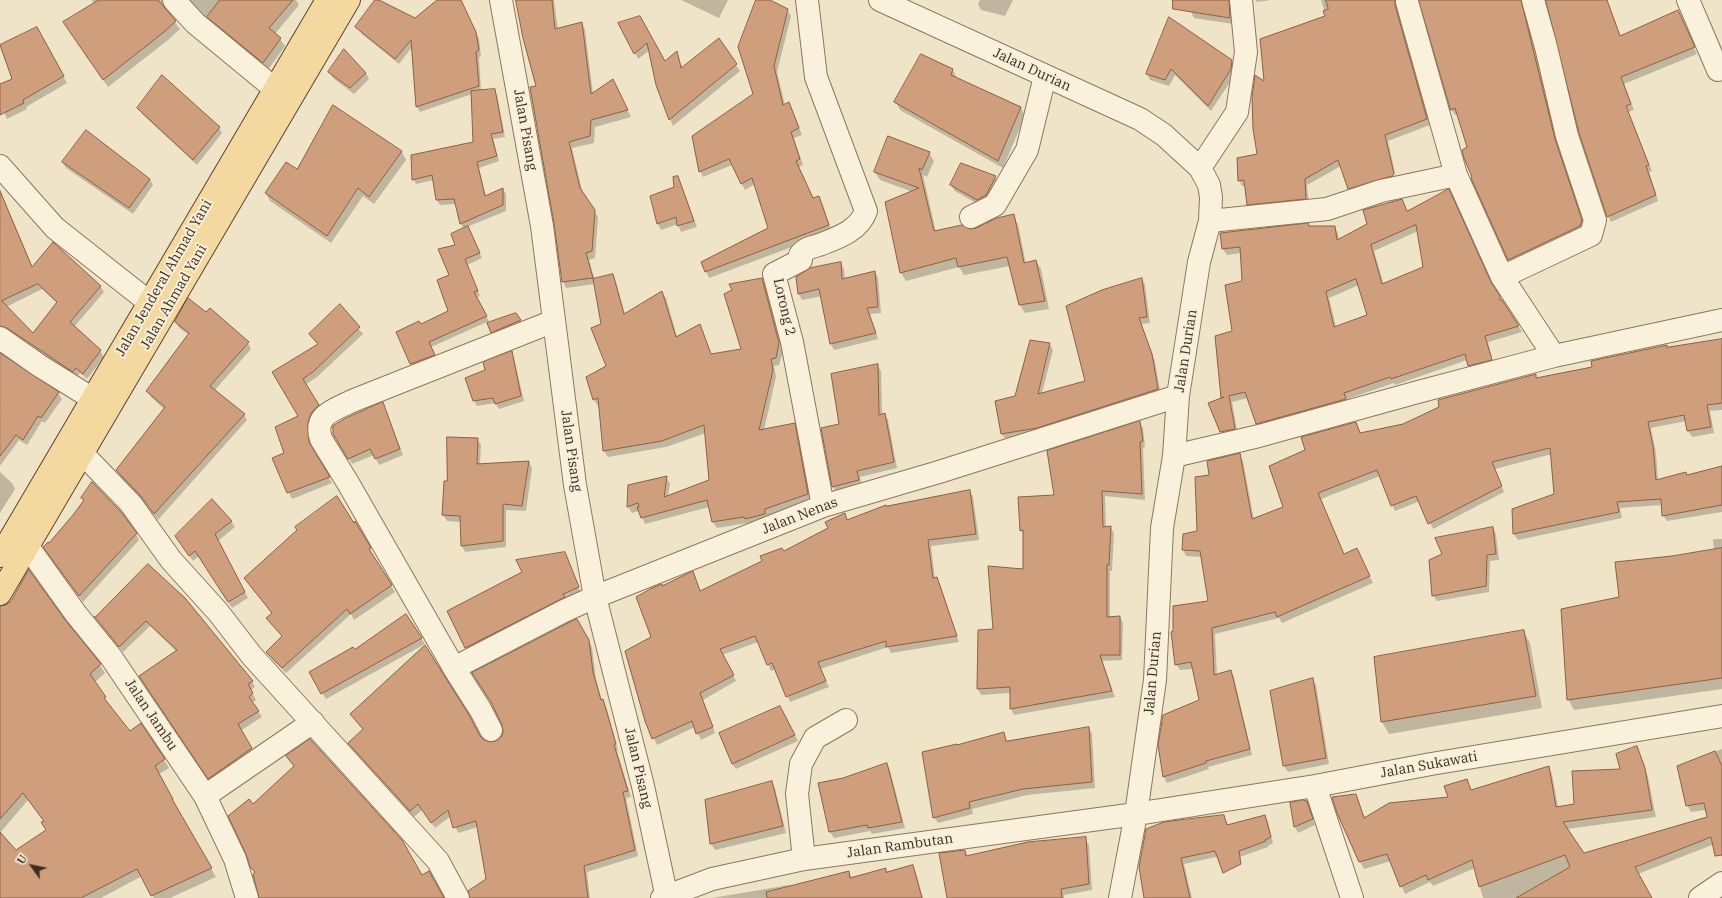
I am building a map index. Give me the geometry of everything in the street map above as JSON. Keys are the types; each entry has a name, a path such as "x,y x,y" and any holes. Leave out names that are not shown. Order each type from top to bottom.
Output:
{"main road":[{"name":"Jalan Jenderal Ahmad Yani","path":"0,556 327,0"},
{"name":"Jalan Ahmad Yani","path":"0,594 349,0"}],"street":[{"path":"174,0 195,23 276,89"},
{"name":"Jalan Pisang","path":"501,0 542,226 575,485 595,597 642,786 665,898"},
{"name":"Lorong 2","path":"807,0 816,77 866,211 859,225 838,238 805,250 800,255 801,260 774,274 792,342 823,506"},
{"name":"Jalan Durian","path":"880,0 1140,119 1164,135 1200,168 1209,185 1211,197 1210,221 1199,262 1178,396 1174,456 1162,528 1154,680 1136,814 1120,898"},
{"path":"1200,168 1237,112 1246,52 1241,0"},
{"path":"1502,277 1591,235 1595,220 1567,136 1533,0"},
{"path":"1688,0 1718,70"},
{"path":"1407,2 1456,175 1502,277 1554,356"},
{"path":"971,217 995,205 1027,150 1045,76"},
{"path":"0,166 55,228 150,303"},
{"path":"1210,221 1327,209 1381,191 1456,175"},
{"path":"1174,456 1259,436 1554,356 1722,320"},
{"path":"491,730 321,439 318,431 320,423 327,413 352,401 554,321"},
{"path":"0,338 40,366 93,399"},
{"name":"Jalan Nenas","path":"454,668 564,611 595,597 823,506 1178,396"},
{"path":"82,454 131,504 171,560 218,612 252,656 438,861 458,898"},
{"name":"Jalan Jambu","path":"28,547 76,614 111,657 205,796 235,859 247,898"},
{"name":"Jalan Sukawati","path":"1136,814 1315,786 1431,764 1722,716"},
{"path":"804,859 797,794 801,764 815,738 846,720"},
{"path":"205,796 313,722"},
{"path":"1315,786 1352,898"},
{"name":"Jalan Rambutan","path":"665,898 712,879 804,859 1136,814"},
{"path":"1700,898 1722,883"}],"building":[{"path":"99,0 158,0 176,21 103,80 63,22"},
{"path":"220,0 293,0 269,28 281,38 263,63 207,17"},
{"path":"375,0 379,0 415,18 437,0 461,0 476,32 479,50 476,52 479,86 416,107 411,40 395,59 355,27"},
{"path":"516,0 552,0 555,29 582,22 591,94 613,79 628,110 591,120 590,136 569,142 580,188 595,210 592,251 586,253 593,278 562,282 554,224 530,87 536,86 523,38"},
{"path":"756,0 770,0 788,9 774,66 783,105 789,102 799,128 791,132 800,159 796,161 813,198 819,196 829,225 705,272 701,262 768,228 752,178 741,184 729,159 699,172 692,136 753,94 738,47"},
{"path":"1173,0 1229,0 1230,18 1173,9"},
{"path":"1326,0 1395,0 1395,5 1427,119 1385,135 1394,174 1392,176 1348,189 1338,160 1305,179 1306,199 1247,205 1244,180 1238,181 1237,158 1257,154 1253,129 1252,97 1255,75 1264,81 1260,39 1325,16 1323,11 1328,9"},
{"path":"1419,0 1521,0 1555,139 1582,220 1580,226 1508,260 1471,178 1472,177 1464,158 1462,150 1467,147 1455,108 1451,110"},
{"path":"1546,0 1607,0 1620,36 1678,10 1695,47 1621,77 1631,104 1626,106 1649,165 1646,166 1656,195 1607,217 1579,133"},
{"path":"640,16 665,61 677,51 681,68 719,38 737,64 669,120 656,85 647,43 634,54 618,23"},
{"path":"1169,17 1232,60 1231,69 1208,106 1171,69 1165,80 1146,74"},
{"path":"37,27 64,76 23,100 24,103 0,115 0,84 12,79 0,45"},
{"path":"344,49 366,73 350,88 328,72"},
{"path":"921,54 953,69 951,75 1021,107 998,161 894,102"},
{"path":"162,75 220,127 193,160 137,108"},
{"path":"495,89 503,132 491,134 497,156 477,162 485,196 503,188 503,205 460,224 454,199 436,200 432,175 412,180 411,155 473,142 471,91"},
{"path":"333,105 402,151 369,197 358,188 327,236 265,193 286,162 297,169"},
{"path":"86,130 150,179 129,208 62,162"},
{"path":"888,136 930,152 922,170 919,168 934,231 962,225 970,229 976,228 997,218 1014,214 1024,263 1036,260 1045,301 1019,305 1007,257 958,267 956,258 900,273 885,202 919,188 874,172"},
{"path":"961,163 996,176 986,195 977,200 950,185"},
{"path":"678,176 694,221 677,226 676,217 657,224 650,196 674,187 673,177"},
{"path":"1449,189 1491,282 1500,296 1500,300 1502,300 1519,326 1485,336 1492,360 1468,366 1465,354 1344,393 1346,399 1256,424 1245,392 1229,396 1235,429 1220,432 1208,403 1224,397 1221,398 1215,336 1232,331 1225,285 1242,281 1240,247 1222,249 1220,233 1308,223 1309,226 1335,226 1337,240 1367,224 1363,210 1402,199 1407,211","holes":["1416,225 1423,267 1382,284 1371,245","1356,279 1367,315 1334,327 1326,292"]},
{"path":"0,191 32,267 53,242 101,286 70,322 101,350 83,374 76,368 73,372 7,328 0,326","holes":["38,284 57,302 33,333 2,301"]},
{"path":"468,226 480,253 465,259 478,291 474,292 487,316 429,342 435,355 410,364 396,332 419,321 421,324 448,311 437,280 449,275 438,249 455,245 451,234"},
{"path":"841,262 842,279 875,271 878,307 867,308 876,333 830,344 819,289 798,294 796,277 810,268"},
{"path":"613,274 624,314 662,291 676,337 700,324 711,354 741,349 724,294 732,290 729,284 762,278 779,343 776,358 771,359 773,370 759,430 795,423 808,494 765,509 765,514 745,519 744,517 712,522 707,500 641,518 637,507 639,507 638,503 627,507 628,485 667,476 664,497 709,480 704,425 662,441 603,451 598,398 593,400 586,377 606,366 591,328 601,324 593,279"},
{"path":"1142,278 1147,317 1139,318 1152,354 1158,389 1037,428 1001,434 995,401 1015,396 1030,340 1050,343 1038,394 1085,381 1066,306 1102,290"},
{"path":"188,298 206,312 210,308 249,342 210,386 245,414 154,514 140,495 116,470 165,407 146,391 189,333 175,322"},
{"path":"340,304 360,327 314,371 303,379 319,405 311,413 308,423 309,442 330,477 287,493 272,458 284,453 275,427 298,416 272,372 318,344 309,334"},
{"path":"516,313 521,320 491,333 487,323"},
{"path":"1722,339 1722,403 1707,405 1711,427 1687,431 1684,415 1648,422 1653,446 1656,480 1686,472 1687,475 1722,466 1722,505 1662,516 1661,499 1617,502 1619,512 1513,534 1512,509 1554,494 1550,448 1492,462 1502,486 1428,524 1416,496 1391,506 1377,470 1318,493 1344,554 1357,548 1370,576 1277,617 1275,612 1212,628 1214,675 1231,670 1250,749 1206,761 1206,763 1163,777 1158,745 1163,715 1199,700 1191,662 1175,665 1171,632 1173,631 1173,606 1208,601 1200,551 1182,550 1183,534 1197,531 1195,477 1209,475 1207,461 1240,453 1252,519 1283,507 1269,466 1305,450 1301,437 1356,422 1360,433 1403,424 1439,407 1438,400 1536,374 1536,378 1592,367 1591,361 1667,345 1667,347"},
{"path":"512,351 521,396 495,404 493,398 473,401 465,378 485,370 483,362"},
{"path":"0,353 59,392 41,418 38,416 23,440 16,435 0,456"},
{"path":"878,364 879,415 885,413 894,462 857,471 859,480 832,487 821,428 839,424 831,374"},
{"path":"383,402 400,449 375,459 370,449 348,459 333,434 333,426 344,419"},
{"path":"1140,421 1143,441 1140,442 1142,494 1102,491 1103,527 1111,526 1109,565 1107,565 1107,617 1120,616 1120,655 1100,655 1112,691 1010,709 1010,687 977,689 978,630 993,629 988,566 1023,569 1023,530 1020,531 1018,497 1054,495 1047,451"},
{"path":"447,437 478,438 477,464 529,461 522,506 503,504 503,541 461,546 460,516 442,515 444,481 447,481"},
{"path":"92,482 121,512 137,533 79,596 43,547 48,542 49,543 73,515 84,500 81,498"},
{"path":"970,490 976,534 928,540 933,578 937,577 957,636 886,647 886,641 818,662 826,681 786,697 772,663 767,665 755,636 720,649 734,675 700,693 713,727 696,734 692,721 652,739 645,721 625,651 651,637 636,597 652,588 662,584 662,586 693,571 700,591 762,561 760,556 782,548 784,551 828,528 825,522 845,513 847,520 886,505"},
{"path":"337,496 354,523 355,521 371,548 369,549 392,585 350,614 347,609 282,668 266,652 282,636 266,618 272,613 244,578 297,530 295,527"},
{"path":"212,499 232,521 215,534 245,592 228,602 195,551 189,556 175,536"},
{"path":"1493,527 1496,554 1487,555 1486,586 1432,596 1429,560 1442,554 1435,538"},
{"path":"1722,548 1722,678 1567,700 1561,609 1619,597 1615,562 1672,556"},
{"path":"565,552 579,587 563,594 565,597 465,648 447,611 522,572 516,560"},
{"path":"148,564 185,598 253,681 248,684 253,693 249,697 259,711 238,724 252,748 208,779 139,676 177,650 146,621 119,647 94,616 95,617"},
{"path":"29,570 66,621 101,664 90,674 106,697 104,698 130,731 141,723 165,759 155,766 172,799 212,868 151,896 137,869 81,898 0,898 0,832 16,850 46,830 41,822 44,821 23,793 0,819 0,606 6,605 11,601"},
{"path":"406,614 422,638 321,694 309,672 353,647 355,649"},
{"path":"577,619 589,640 593,672 601,700 603,699 616,744 614,745 628,791 623,792 635,850 584,866 588,898 470,898 468,891 486,879 476,821 453,828 448,810 431,823 418,804 410,811 348,743 363,729 350,714 425,645 469,715 480,736 484,740 490,742 496,741 502,736 502,725 491,702 472,673"},
{"path":"1524,630 1536,696 1381,722 1374,657"},
{"path":"1313,678 1326,758 1283,766 1270,691"},
{"path":"780,706 795,735 732,764 719,733"},
{"path":"1089,727 1092,782 1023,789 969,802 970,808 933,818 922,752 957,745 1004,732 1006,741"},
{"path":"310,739 402,840 422,875 429,871 444,898 259,898 253,874 255,872 250,867 246,854 228,816 249,799 253,804 294,766 286,756"},
{"path":"1637,746 1645,768 1652,810 1563,822 1584,853 1707,817 1704,803 1686,806 1677,766 1715,751 1722,766 1722,855 1715,856 1711,837 1635,867 1652,898 1516,898 1570,867 1565,855 1479,887 1472,860 1428,880 1426,875 1400,887 1387,854 1359,862 1337,813 1332,797 1356,794 1364,818 1389,803 1448,797 1444,786 1467,779 1471,790 1549,766 1556,807 1574,804 1572,771 1620,769 1616,754"},
{"path":"887,763 902,822 868,828 867,825 829,832 818,783 843,778"},
{"path":"772,781 783,826 710,844 705,800"},
{"path":"1303,800 1307,801 1313,819 1294,827 1290,803"},
{"path":"1224,815 1227,825 1265,815 1271,837 1265,840 1266,841 1239,851 1241,864 1223,873 1215,851 1181,858 1190,898 1144,898 1139,867 1146,829 1164,822"},
{"path":"1086,837 1089,884 1061,889 1062,898 947,898 939,853 965,850 966,856 1028,842"},
{"path":"913,865 922,898 767,898 766,892 849,871 850,878 886,868 886,872"}]}
